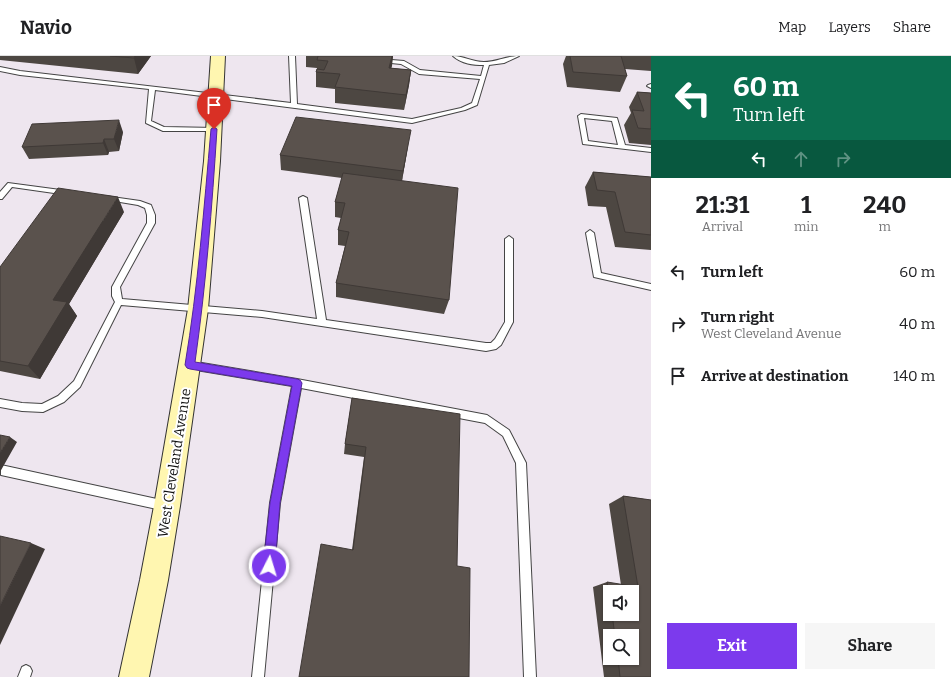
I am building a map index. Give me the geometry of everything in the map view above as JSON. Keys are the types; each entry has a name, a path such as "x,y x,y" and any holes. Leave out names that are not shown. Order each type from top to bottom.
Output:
{"main road":[{"name":"West Cleveland Avenue","path":"134,677 154,580 167,506 198,309 205,248 218,56"}],"lane":[{"path":"292,56 294,105"},
{"path":"456,56 459,60 469,63 487,64 516,56"},
{"path":"371,59 402,62 419,72 483,78"},
{"path":"0,69 20,73 216,95 412,121 470,107 475,104 487,64"},
{"path":"152,88 148,122 163,129 214,129"},
{"path":"622,147 615,119 581,116 585,143 622,147 651,150"},
{"path":"0,197 10,185 79,194"},
{"path":"102,198 140,203 148,207 151,215 151,223 116,287 116,296 119,302"},
{"path":"303,198 322,323"},
{"path":"590,233 597,275 651,287"},
{"path":"119,302 262,314 486,347 493,346 498,342 509,322 509,239"},
{"path":"0,403 22,407 43,408 61,399 77,384 119,302"},
{"path":"190,365 297,383 487,419 506,433 521,463 530,677"},
{"path":"258,677 275,503 297,383"},
{"path":"1,470 167,506"}],"shaded area":[{"path":"0,56 651,56 651,677 0,677"}],"building":[{"path":"110,56 135,56 134,58"},
{"path":"318,56 392,56 389,68 411,70 406,95 335,87 340,74 316,72 317,69 324,70 328,61 317,60"},
{"path":"570,56 621,56 627,76 573,72"},
{"path":"637,92 651,93 651,129 638,128 632,110 644,111"},
{"path":"296,117 411,130 403,171 280,155"},
{"path":"119,120 114,139 104,139 103,143 22,147 32,124"},
{"path":"593,172 651,177 651,235 625,232 615,192 597,190"},
{"path":"343,173 458,188 449,300 336,283 349,232 338,230 345,203 335,202"},
{"path":"58,188 118,197 53,300 67,302 28,366 0,361 0,267"},
{"path":"352,398 460,414 457,566 470,568 469,677 299,677 321,544 353,550 366,447 345,444"},
{"path":"0,435 10,437 0,453"},
{"path":"623,496 651,500 651,677 620,677 619,665 639,665 639,629 614,629 613,621 639,621 639,585 638,585"},
{"path":"0,536 31,543 0,606"},
{"path":"607,582 626,585 607,585"}],"route":[{"path":"214,129 205,248 190,365 297,383 275,503 269,566"}]}
